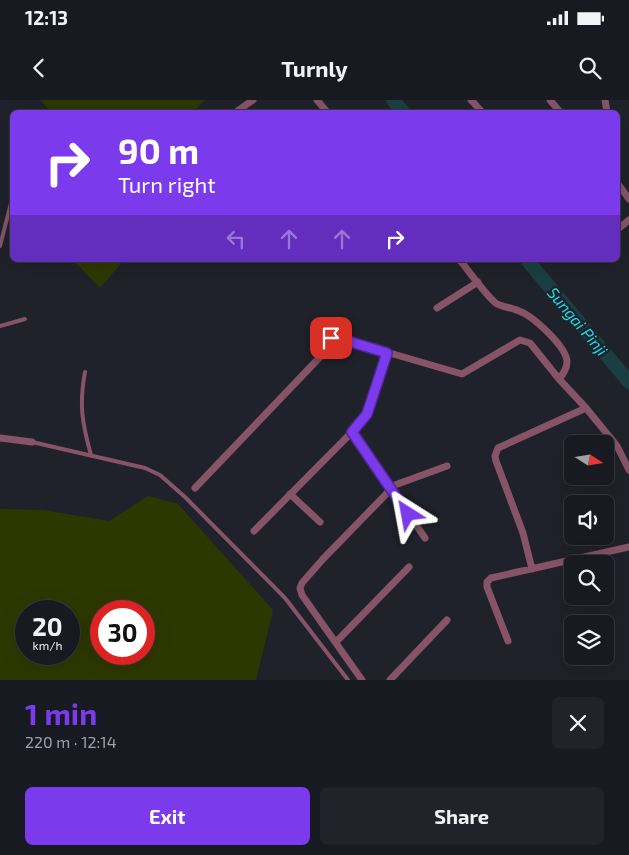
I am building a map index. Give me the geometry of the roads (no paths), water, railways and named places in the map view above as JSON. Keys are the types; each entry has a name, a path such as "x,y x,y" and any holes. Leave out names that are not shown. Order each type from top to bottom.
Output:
{"street":[{"path":"239,110 253,100"},
{"path":"317,100 325,110"},
{"path":"471,100 480,110"},
{"path":"550,100 558,110"},
{"path":"620,187 629,199"},
{"path":"462,262 496,303 520,311 535,320 546,330 567,361 565,372 559,380"},
{"path":"437,308 478,282"},
{"path":"195,488 321,356 331,338 338,338 462,374 520,340 525,340 530,343 559,380 586,408 617,446 629,470"},
{"path":"254,531 352,432 367,414 387,353"},
{"path":"532,569 523,533 496,461 496,450 501,445 586,408"},
{"path":"352,432 425,538"},
{"path":"0,438 32,442"},
{"path":"362,680 302,595 300,588 311,571 395,485 447,466"},
{"path":"290,494 320,522"},
{"path":"508,641 487,587 487,582 491,578 629,547"},
{"path":"336,642 409,567"},
{"path":"390,680 447,620"}],"lane":[{"path":"0,246 10,208"},
{"path":"0,326 25,319"},
{"path":"85,372 81,403 85,432 91,454"},
{"path":"32,442 91,454 145,468 160,475 185,497 285,598 348,680"}],"waterway":[{"name":"Sungai Pinji","path":"393,100 401,110"},
{"name":"Sungai Pinji","path":"529,262 629,382"}]}
